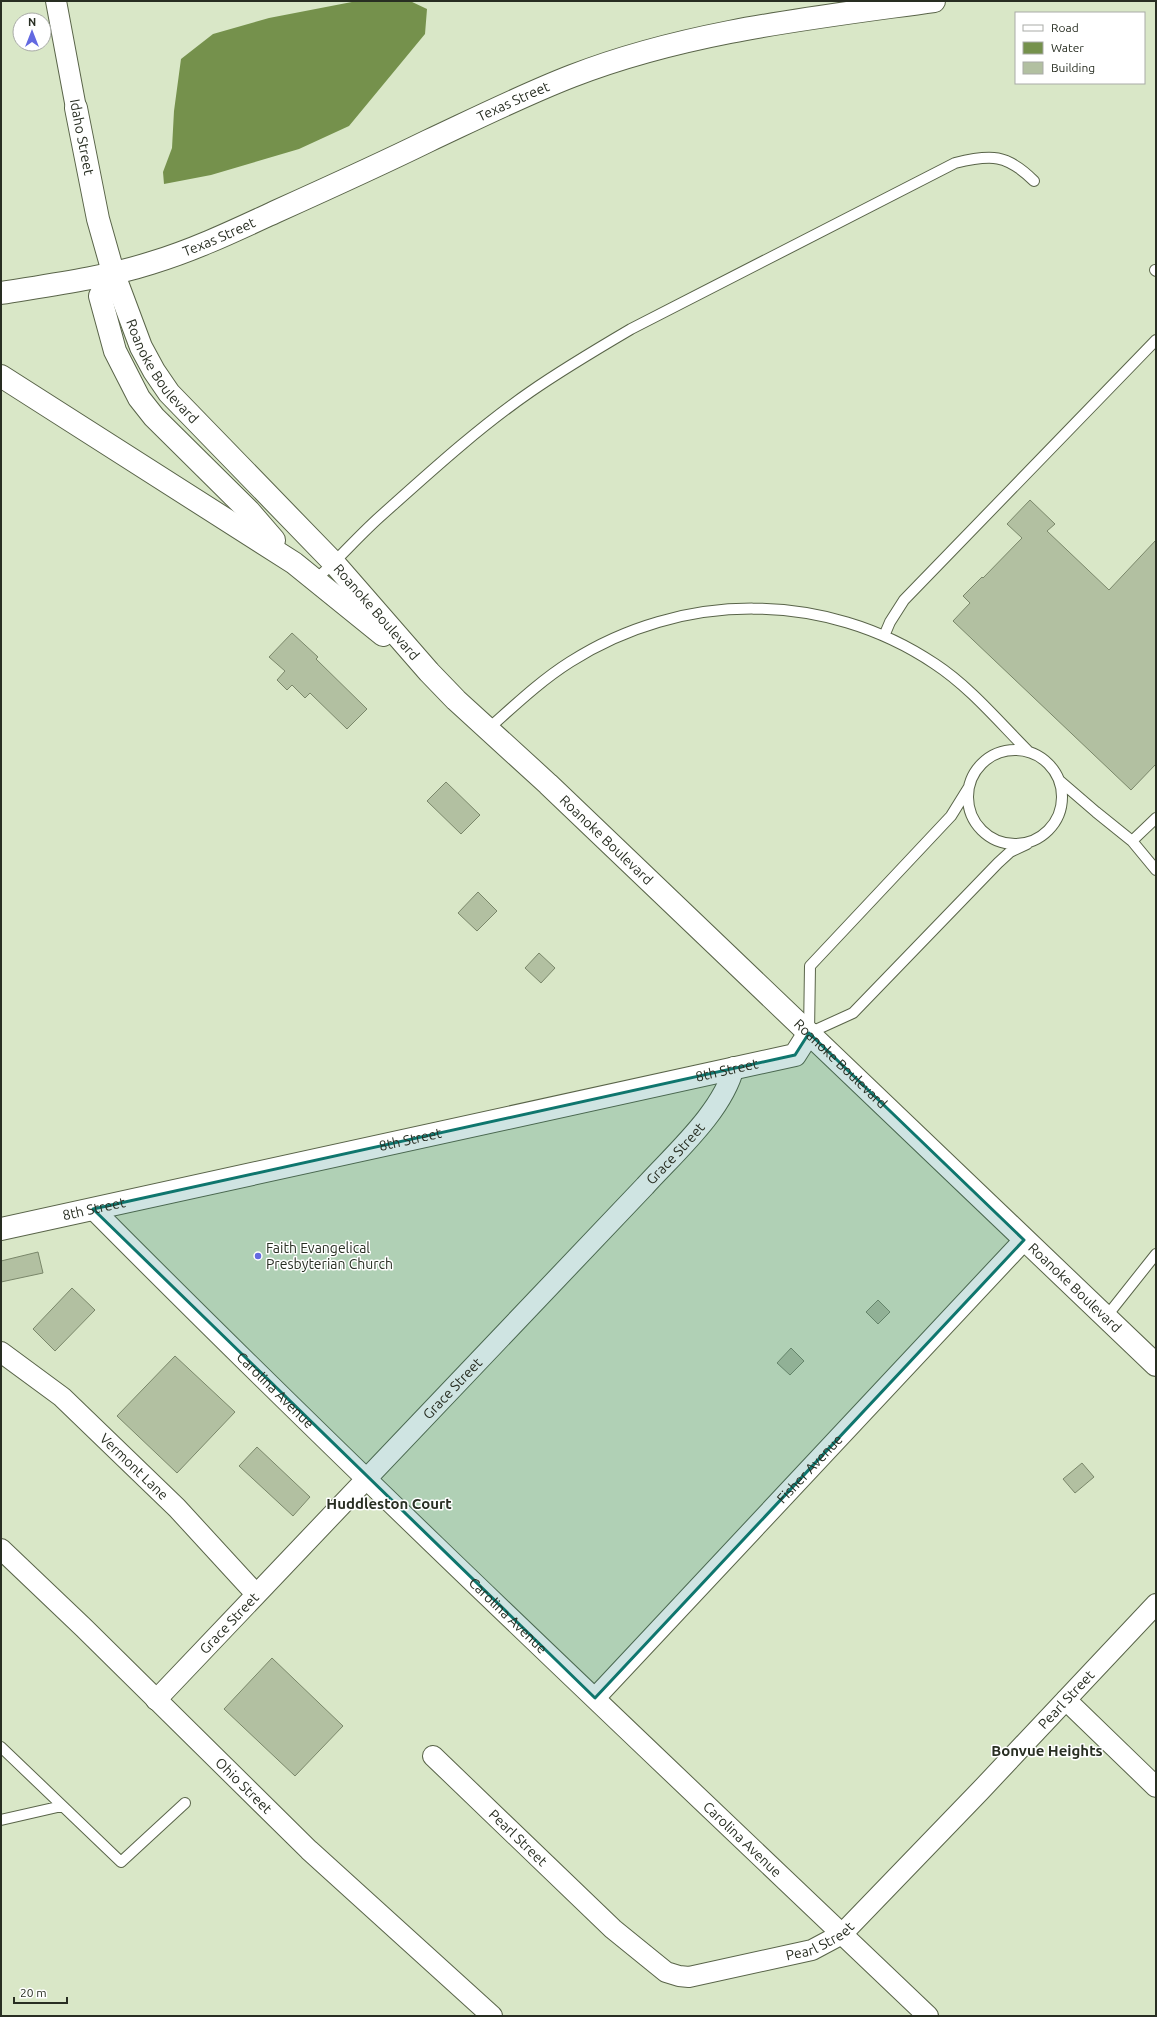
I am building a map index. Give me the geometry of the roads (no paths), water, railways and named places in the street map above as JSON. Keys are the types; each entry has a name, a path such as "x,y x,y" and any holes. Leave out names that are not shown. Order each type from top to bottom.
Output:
{"main road":[{"name":"Texas Street","path":"113,272 150,264 211,242 351,178 523,96 622,58 669,44 717,33 819,16 934,1"},
{"name":"Idaho Street","path":"76,108 98,219 113,272"},
{"path":"1,293 72,281 113,272"},
{"name":"Roanoke Boulevard","path":"113,272 100,296 115,351 139,398 154,417 249,511 294,563"},
{"name":"Roanoke Boulevard","path":"113,272 141,347 168,393 334,563 429,672 1156,1365"},
{"path":"1,376 294,563 429,672"},
{"name":"8th Street","path":"1,1229 93,1210 795,1054 809,1034"}],"street":[{"name":"Idaho Street","path":"56,1 76,108"},
{"name":"Grace Street","path":"156,1700 366,1477 645,1186 716,1108 727,1088 734,1067"},
{"name":"Carolina Avenue","path":"93,1210 366,1477 928,2016"},
{"name":"Fisher Avenue","path":"595,1698 1024,1240"},
{"name":"Vermont Lane","path":"1,1352 62,1397 177,1508 256,1594"},
{"name":"Ohio Street","path":"1,1549 309,1850 492,2016"},
{"name":"Pearl Street","path":"432,1756 613,1929 666,1972 678,1976 689,1977 812,1950 842,1934 1156,1604"},
{"path":"1066,1700 1156,1788"}],"lane":[{"path":"315,580 381,516 478,432 530,392 585,356 631,330 955,163 972,158 1000,159 1011,162 1034,181"},
{"path":"884,636 890,622 904,600 1156,340"},
{"path":"488,729 551,675 570,662 625,634 669,618 713,610 775,609 804,612 830,617 863,627 916,652 952,676 1028,751 1042,758 1053,768 1060,781 1063,796 1061,811 1054,826 1042,837 1010,852 998,862 853,1013 809,1034 810,966 952,816 969,787 975,772 985,760 998,753 1013,750 1028,751"},
{"path":"1060,781 1090,808 1132,841 1156,870"},
{"path":"969,787 968,803 972,818 982,832 1001,842 1011,845 1028,844"},
{"path":"1132,841 1156,818"},
{"path":"1106,1317 1156,1254"},
{"path":"1,1747 121,1862 185,1803"},
{"path":"1,1820 62,1806"}],"water":[{"path":"357,1 410,1 427,9 425,34 349,126 299,149 211,175 164,184 163,172 172,148 174,111 181,59 213,34 269,18"}],"place":[{"name":"Faith Evangelical Presbyterian Church","path":"258,1256"}],"district":[{"name":"Huddleston Court","path":"389,1503"},
{"name":"Bonvue Heights","path":"1047,1750"}]}
